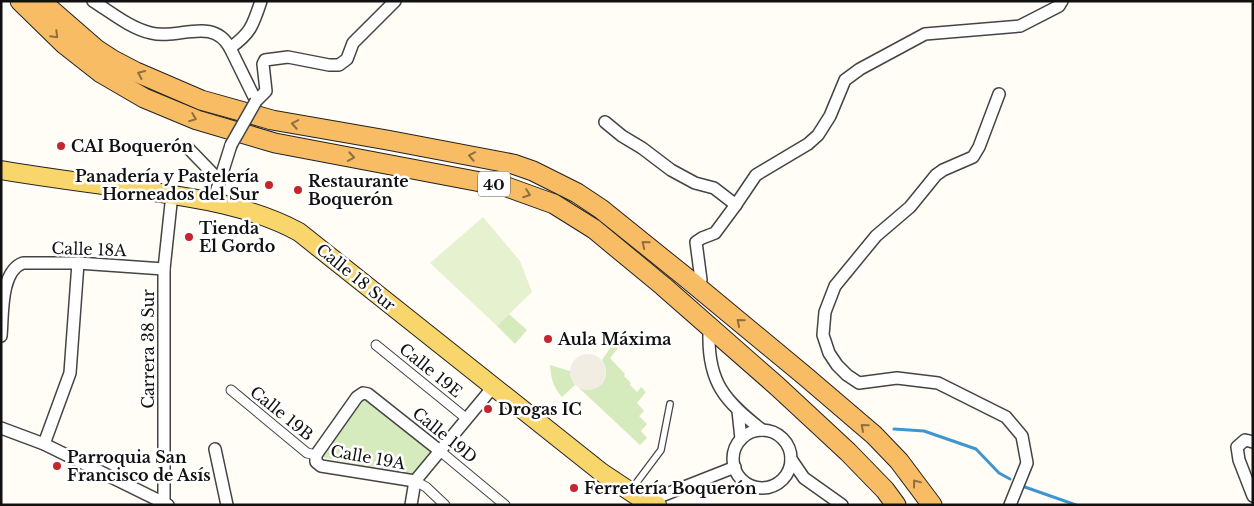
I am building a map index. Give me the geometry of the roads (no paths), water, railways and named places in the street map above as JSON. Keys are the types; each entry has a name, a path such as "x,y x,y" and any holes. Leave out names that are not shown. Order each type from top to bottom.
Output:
{"highway":[{"name":"40","path":"20,1 64,44 101,73 144,98 197,120 275,143 507,186 554,204 594,230 663,286 778,387 848,452 885,490 896,505"},
{"name":"40","path":"41,1 96,49 113,60 201,100 272,120 513,164 533,170 578,193 601,209 683,275 874,436 899,461 932,505"}],"main road":[{"name":"Calle 18 Sur","path":"1,170 172,194 213,202 277,220 299,232 601,472 648,504"}],"street":[{"path":"93,1 136,28 154,34 206,30 220,36 227,42 256,101"},
{"path":"230,48 246,37 253,25 261,1"},
{"path":"213,202 231,145 256,101 266,91 262,64 265,60 288,57 329,65 339,65 347,59 354,44 395,1"},
{"path":"701,280 696,242 715,232 756,175 818,136 830,116 845,80 860,69 925,34 1020,26 1059,6 1062,1"},
{"path":"998,94 979,147 973,156 936,175 910,207 876,236 835,286 825,312 823,335 829,354 836,365 859,383 897,378 938,383 1006,417 1022,436 1027,463 1010,505"},
{"path":"605,122 671,170 695,183 714,188 736,205"},
{"path":"188,148 219,180"},
{"path":"720,192 745,191"},
{"name":"Carrera 38 Sur","path":"166,504 164,269 172,194"},
{"name":"Calle 18A","path":"3,289 15,268 23,263 78,263 164,269"},
{"path":"44,444 70,373 78,263"},
{"path":"1,336 3,289"},
{"path":"709,334 712,368 726,398 738,411 762,430 779,435 790,450 791,459 788,471 781,481"},
{"name":"Calle 19E","path":"376,345 467,419"},
{"path":"410,505 415,481 493,387"},
{"name":"Calle 19B","path":"231,390 307,453 316,458"},
{"name":"Calle 19D","path":"316,458 357,397 368,394 504,505"},
{"path":"738,411 741,439"},
{"path":"1,428 44,444 166,504"},
{"path":"762,430 751,433 741,439 736,448 735,467 742,479 754,486 768,487 781,481 804,478"},
{"path":"1250,441 1237,447 1239,460 1253,496"},
{"path":"215,449 226,505"},
{"name":"Calle 19A","path":"316,458 322,466 415,481"},
{"path":"791,459 804,478 842,505"},
{"path":"648,504 735,467"},
{"path":"415,481 426,487 445,505"}],"lane":[{"path":"629,492 660,450 670,404"}],"waterway":[{"path":"894,429 924,431 976,449 999,473 1010,479"},
{"path":"1022,486 1076,505"}],"place":[{"name":"CAI Boquerón","path":"61,146"},
{"name":"Panadería y Pastelería Horneados del Sur","path":"269,185"},
{"name":"Restaurante Boquerón","path":"298,190"},
{"name":"Tienda El Gordo","path":"189,237"},
{"name":"Aula Máxima","path":"548,339"},
{"name":"Drogas IC","path":"488,409"},
{"name":"Parroquia San Francisco de Asís","path":"57,466"},
{"name":"Ferretería Boquerón","path":"574,488"}]}
